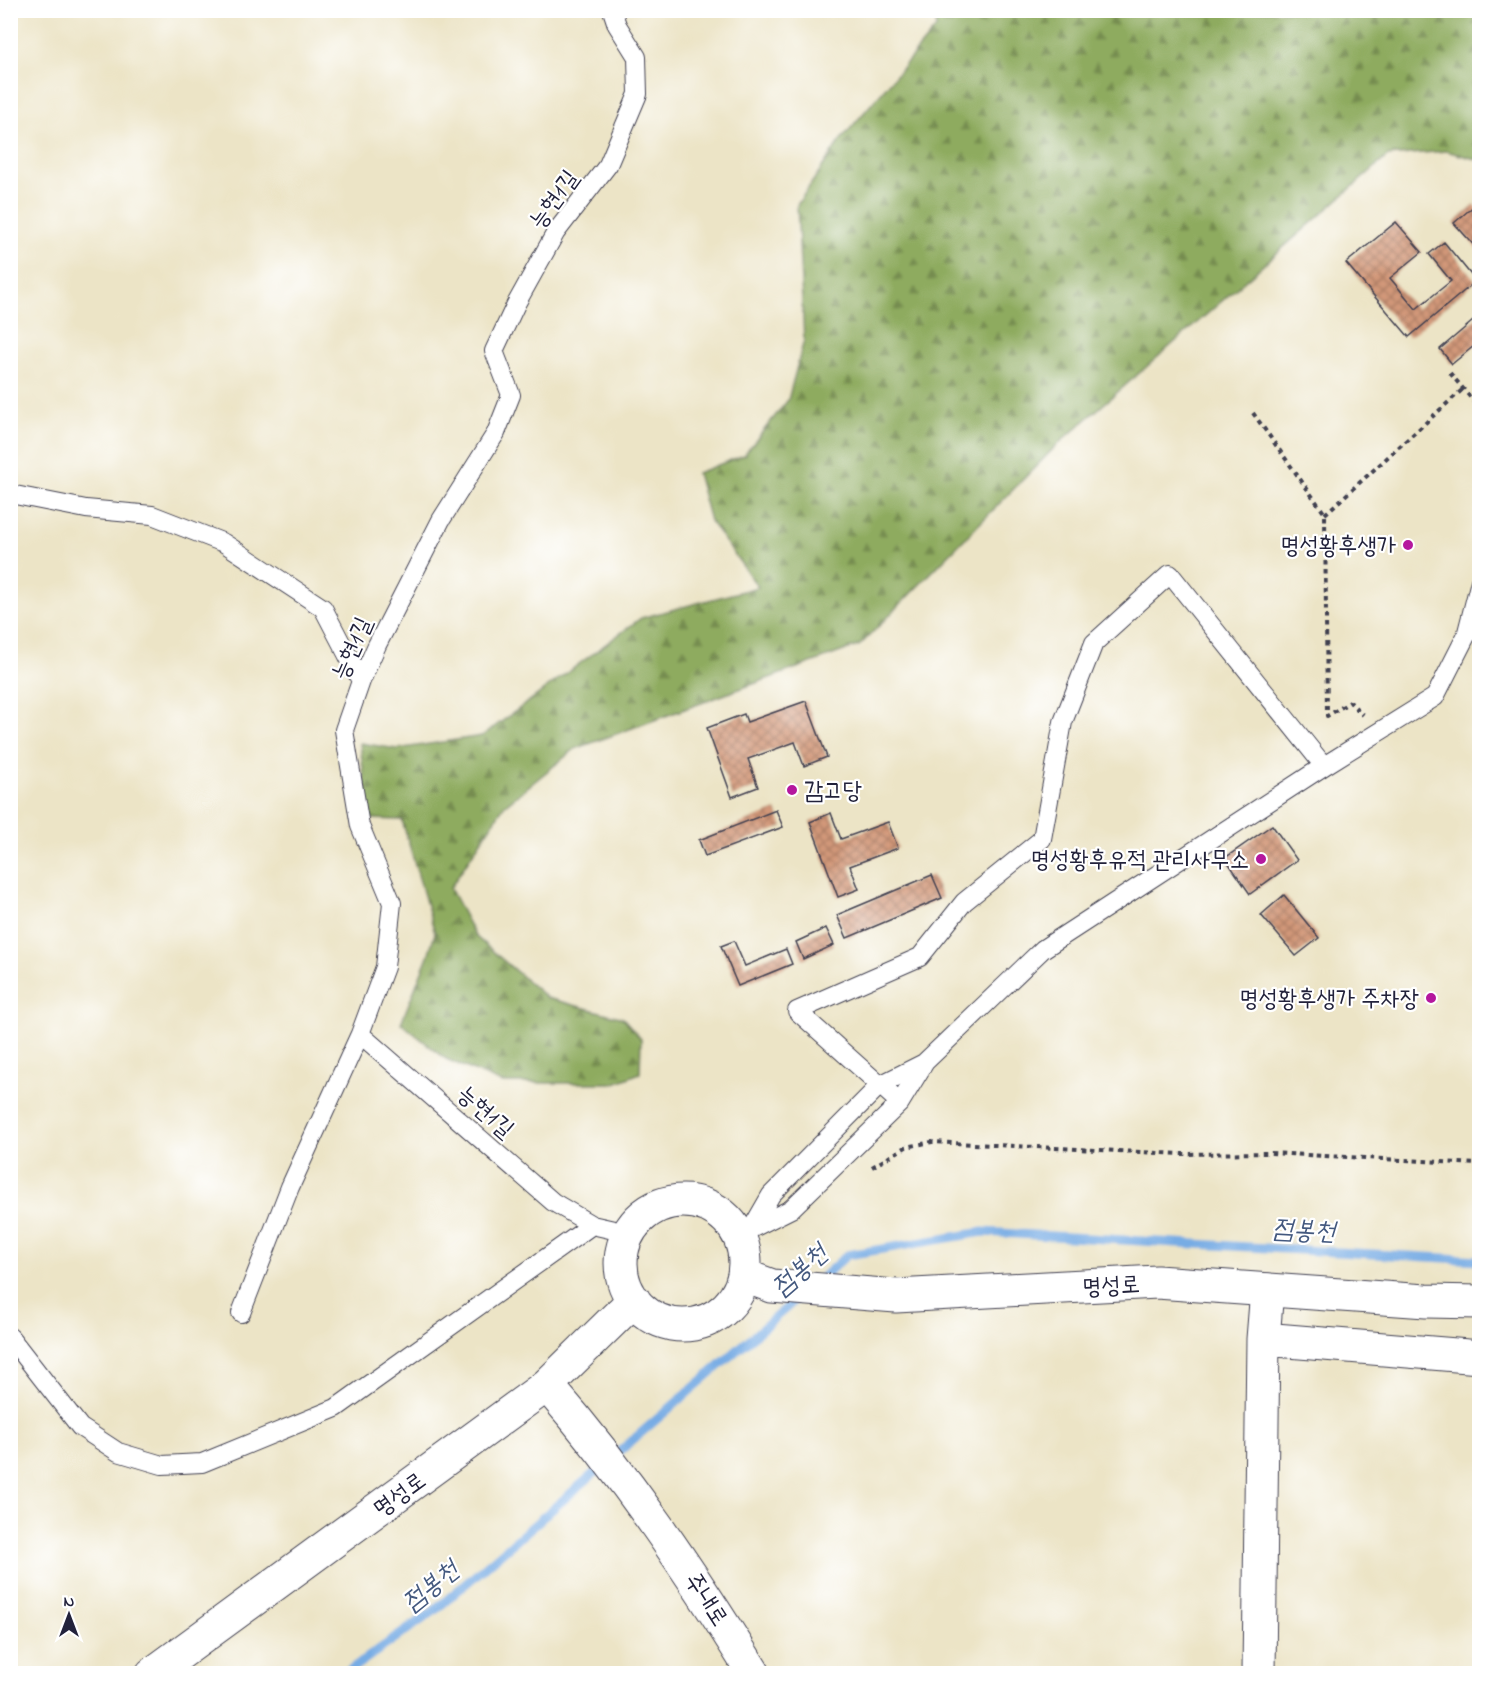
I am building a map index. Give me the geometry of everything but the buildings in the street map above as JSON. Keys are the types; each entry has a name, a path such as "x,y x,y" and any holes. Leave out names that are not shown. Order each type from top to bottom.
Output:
{"street":[{"path":"681,1201 702,1203 745,1232 744,1246 758,1281 742,1287 731,1304 715,1318 696,1325 675,1326 656,1320 639,1307 627,1291 621,1271 622,1250 627,1233 643,1216 661,1205 681,1201"},
{"name":"명성로","path":"758,1281 896,1296 1157,1282 1426,1301 1479,1302"},
{"path":"1259,1674 1263,1339 1267,1290"},
{"name":"명성로","path":"152,1674 547,1385 634,1300"},
{"path":"1263,1339 1479,1357"},
{"name":"주내로","path":"547,1385 594,1440 658,1526 713,1607 753,1674"}],"lane":[{"name":"능현1길","path":"612,10 617,26 637,57 638,94 608,165 556,232 516,304 494,351 511,395 496,433 441,520 361,681 344,730 360,826 392,903 385,967 360,1034 553,1202 592,1225 627,1233"},
{"path":"10,494 86,509 152,515 224,543 323,608 361,681"},
{"path":"900,1103 797,1011 920,957 964,903 1042,839 1063,722 1094,643 1170,574 1324,766"},
{"path":"745,1232 791,1209 900,1103 925,1062 1043,949 1324,766 1436,697 1466,636 1479,581"},
{"path":"241,1314 290,1187 360,1034"},
{"path":"745,1232 771,1195 880,1085 925,1062"},
{"path":"10,1336 80,1427 118,1452 162,1465 202,1463 336,1408 592,1225"}],"path":[{"path":"1450,373 1479,409"},
{"path":"1325,514 1463,389"},
{"path":"1253,413 1325,514 1327,716 1350,702 1379,732"},
{"path":"870,1168 906,1148 932,1142 1181,1154 1269,1153 1479,1164"}],"green space":[{"path":"936,11 1479,11 1479,160 1446,151 1388,156 1057,445 860,645 575,749 504,806 450,888 475,936 547,998 623,1018 641,1039 640,1073 615,1083 502,1083 446,1059 401,1023 435,933 402,820 369,819 360,743 397,749 482,736 641,618 758,587 710,521 697,473 744,455 788,400 804,340 797,205 839,142 936,28"}],"waterway":[{"name":"점봉천","path":"817,1282 847,1255 983,1232 1480,1260"},
{"name":"점봉천","path":"344,1674 434,1611 800,1296"}],"place":[{"name":"명성황후생가","path":"1408,545"},
{"name":"감고당","path":"792,790"},
{"name":"명성황후유적 관리사무소","path":"1261,859"},
{"name":"명성황후생가 주차장","path":"1431,998"}]}
